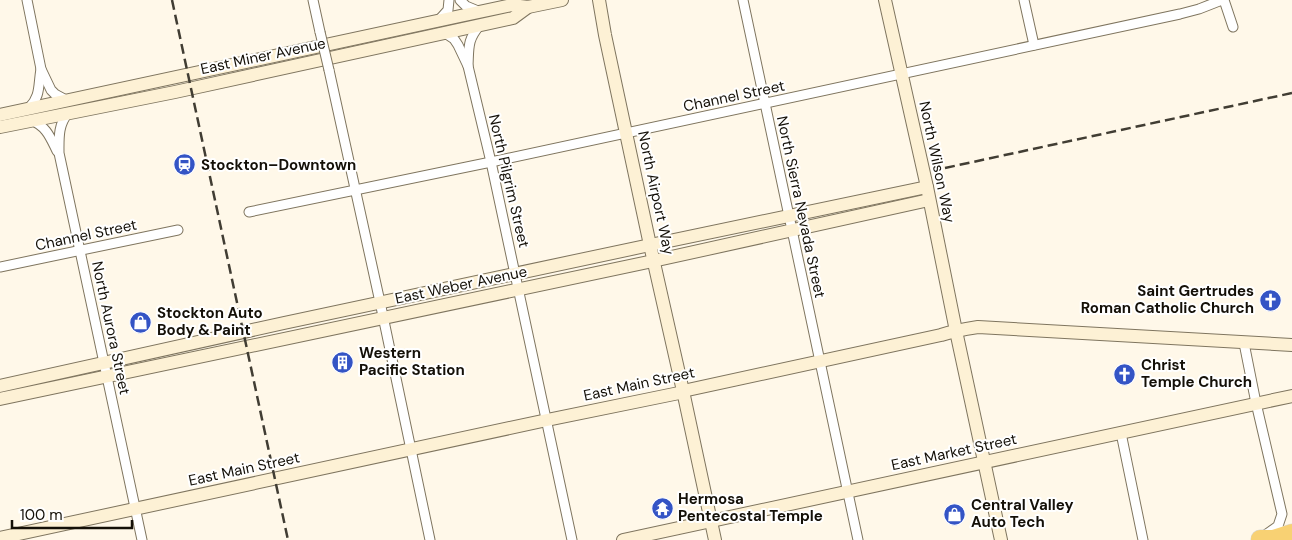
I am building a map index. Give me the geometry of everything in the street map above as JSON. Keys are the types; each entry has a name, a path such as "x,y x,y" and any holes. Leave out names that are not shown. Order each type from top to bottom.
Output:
{"highway":[{"path":"1260,539 1273,539 1292,534"}],"main road":[{"name":"East Miner Avenue","path":"0,115 30,114 68,106 481,11 512,5 528,7 562,0"},
{"name":"North Airport Way","path":"599,0 653,261 715,540"},
{"name":"North Wilson Way","path":"885,0 927,187 1001,540"},
{"name":"East Miner Avenue","path":"68,106 176,92 513,18 528,7"},
{"name":"East Miner Avenue","path":"0,127 30,114"},
{"name":"East Weber Avenue","path":"0,399 106,370 380,302 927,187"},
{"name":"East Weber Avenue","path":"0,386 106,370 383,318 929,200"},
{"name":"East Main Street","path":"0,539 547,420 679,394 683,391 978,327 1292,345"},
{"name":"East Market Street","path":"624,540 1292,396"}],"street":[{"path":"27,0 41,69 51,90 68,106"},
{"path":"313,0 380,302 430,540"},
{"path":"439,20 448,10 449,0"},
{"path":"460,0 473,10 481,11"},
{"name":"North Sierra Nevada Street","path":"743,0 858,540"},
{"path":"1024,0 1034,45"},
{"path":"1223,0 1233,26"},
{"name":"Channel Street","path":"249,212 1180,14 1223,0"},
{"name":"North Pilgrim Street","path":"468,66 470,39 480,25"},
{"name":"North Pilgrim Street","path":"441,33 448,35 454,40 468,66 516,274 572,540"},
{"path":"30,114 38,96 41,69"},
{"name":"North Aurora Street","path":"68,106 60,126 59,154 142,540"},
{"name":"North Aurora Street","path":"30,114 46,129 59,154"},
{"name":"Channel Street","path":"0,267 178,230"},
{"path":"1244,343 1282,514 1278,526 1260,539"},
{"path":"1121,433 1142,540"}],"railway":[{"path":"172,0 288,540"},
{"path":"945,168 1292,93"}],"place":[{"name":"Stockton–Downtown","path":"185,165"},
{"name":"Saint Gertrudes Roman Catholic Church","path":"1270,300"},
{"name":"Stockton Auto Body & Paint","path":"141,322"},
{"name":"Western Pacific Station","path":"343,362"},
{"name":"Christ Temple Church","path":"1125,374"},
{"name":"Hermosa Pentecostal Temple","path":"662,508"},
{"name":"Central Valley Auto Tech","path":"955,514"}]}
